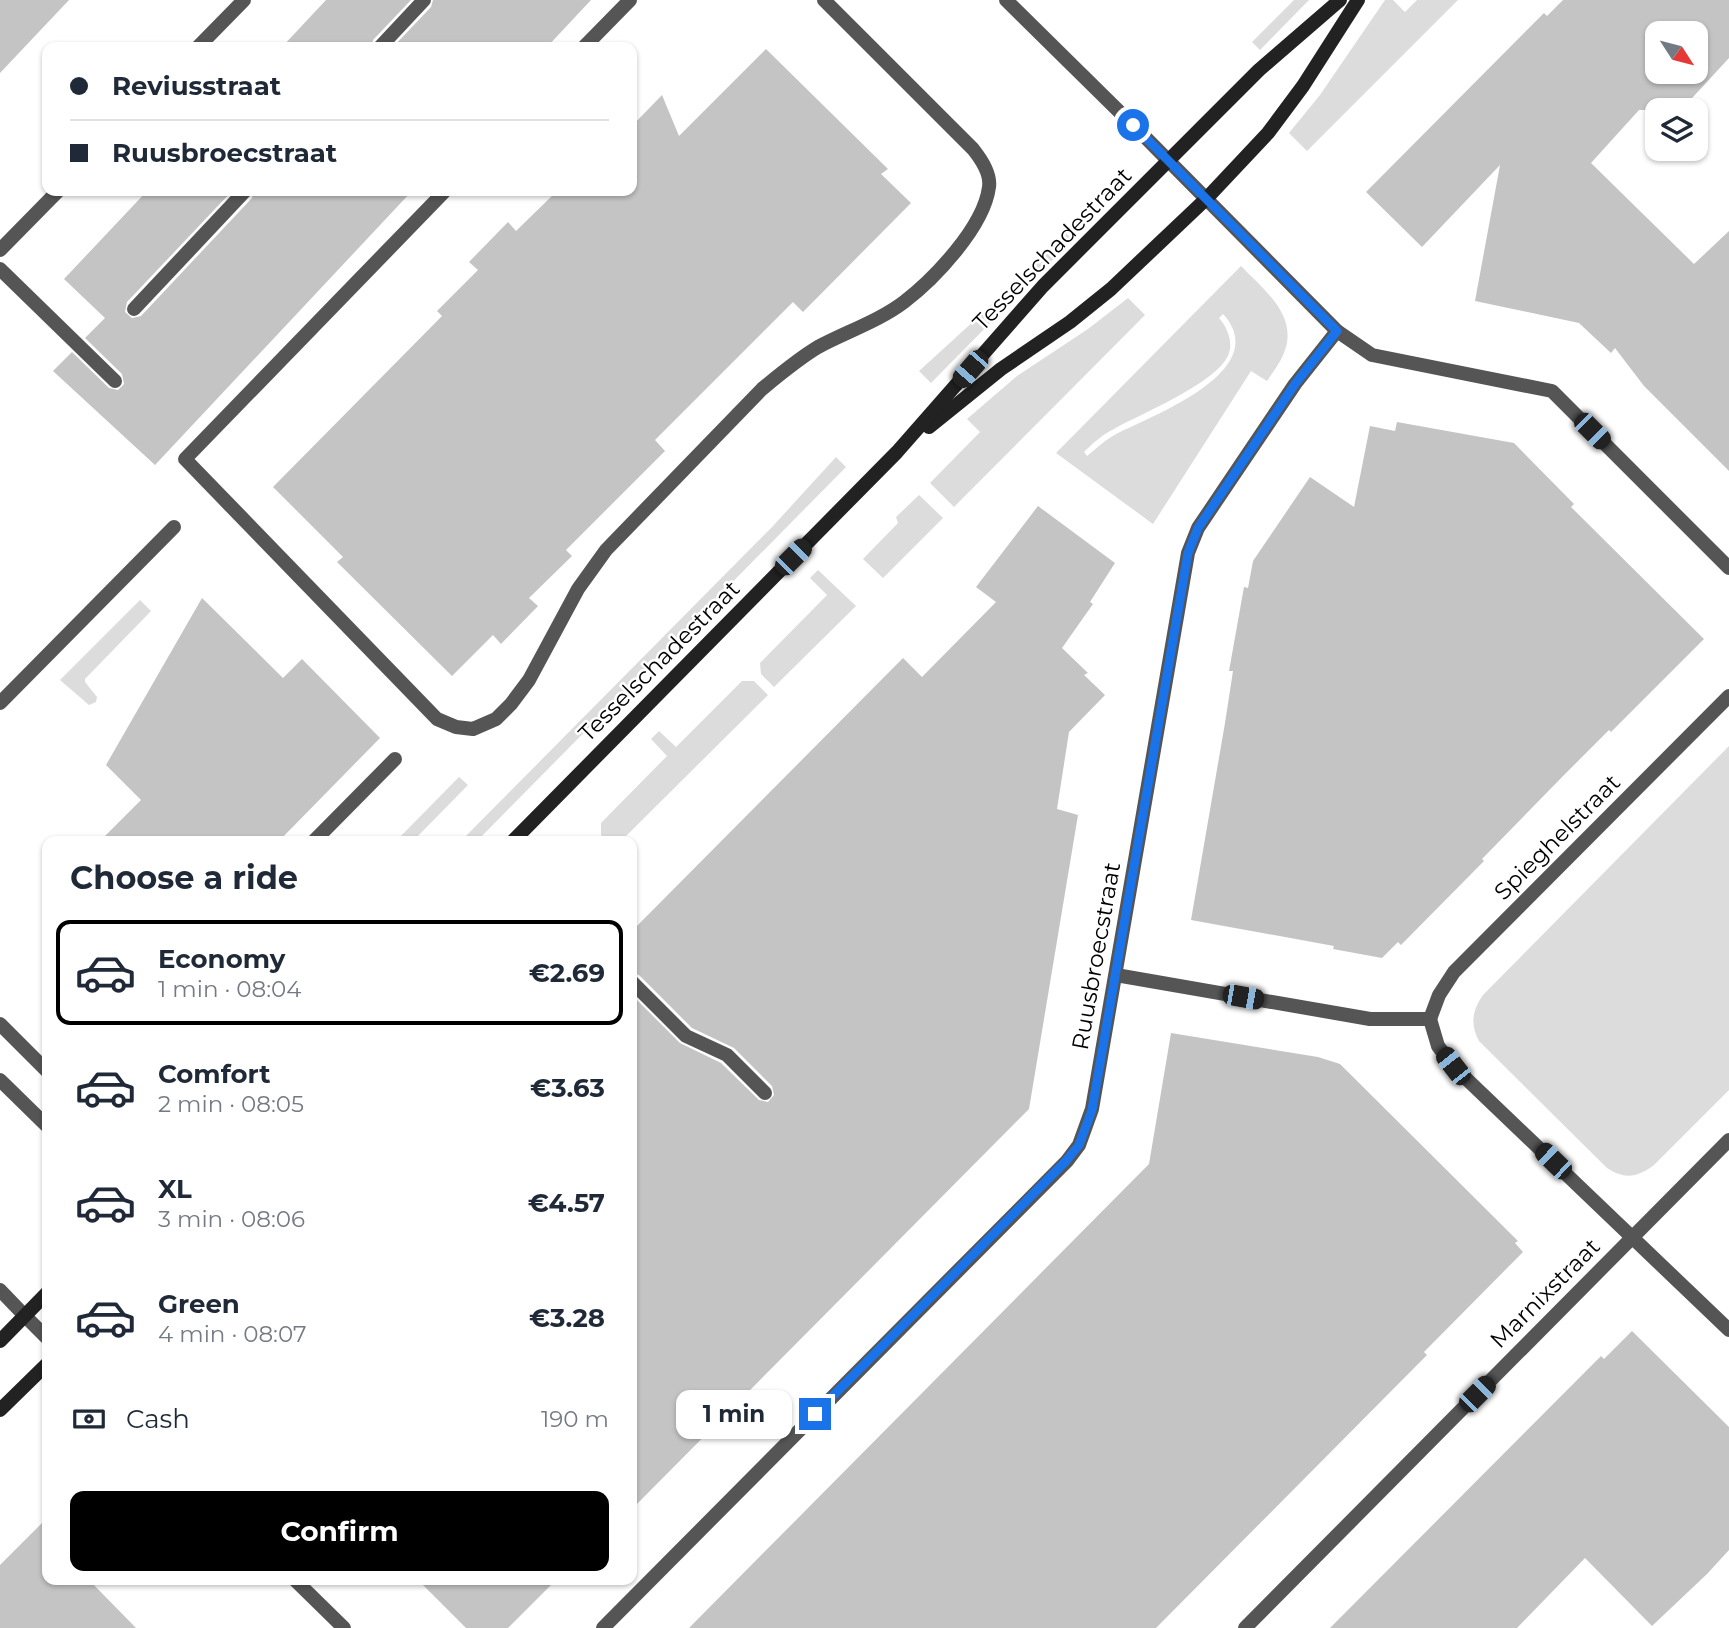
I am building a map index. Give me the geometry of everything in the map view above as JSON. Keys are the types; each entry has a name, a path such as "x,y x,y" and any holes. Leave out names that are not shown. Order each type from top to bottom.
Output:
{"main road":[{"name":"Tesselschadestraat","path":"518,836 897,452 1043,286 1259,70 1340,0"},
{"name":"Tesselschadestraat","path":"897,452 1001,369 1070,322 1111,289 1206,198 1275,123 1303,86 1358,0"},
{"path":"0,1341 42,1298"},
{"path":"0,1410 42,1369"}],"street":[{"path":"203,42 244,0"},
{"path":"385,42 424,0"},
{"path":"589,42 630,0"},
{"path":"440,196 185,459 438,719 456,727 473,729 496,719 518,696 578,589 606,550 762,389 788,367 818,348 902,304 952,255 970,233 990,185 982,161 965,139 824,0"},
{"path":"1006,0 1337,331 1372,355 1552,391 1729,568"},
{"path":"0,250 53,196"},
{"path":"134,309 240,196"},
{"path":"0,269 115,381"},
{"name":"Ruusbroecstraat","path":"603,1628 1079,1145 1092,1110 1188,553 1198,528 1295,384 1337,331"},
{"path":"0,702 174,527"},
{"name":"Spieghelstraat","path":"1430,1019 1439,995 1454,972 1729,696"},
{"path":"319,836 395,759"},
{"path":"1116,975 1370,1019 1430,1019 1438,1046 1453,1066 1729,1331"},
{"path":"637,987 686,1036 727,1055 765,1093"},
{"path":"0,1024 42,1066"},
{"path":"0,1080 42,1121"},
{"name":"Marnixstraat","path":"1245,1628 1729,1140"},
{"path":"0,1290 42,1333"},
{"path":"300,1585 344,1628"}],"shaded area":[{"path":"1294,0 1309,0 1260,50 1252,42"},
{"path":"1385,0 1393,0 1405,12 1417,0 1458,0 1307,151 1289,133 1320,95"},
{"path":"1065,232 1072,240 931,383 919,371"},
{"path":"1241,266 1277,305 1287,327 1284,353 1267,381 1251,371 1153,524 1056,453","holes":["1223,314 1235,334 1233,354 1222,372 1203,388 1157,415 1114,435 1087,456 1084,452 1094,442 1196,386 1223,364 1230,344 1227,330 1219,318"]},
{"path":"1128,298 1145,315 954,507 930,483 980,432 967,419 1017,376 1088,329"},
{"path":"836,457 846,467 482,836 466,836 773,526"},
{"path":"919,495 943,518 883,578 863,559 898,523 896,517"},
{"path":"818,570 856,606 774,687 761,674 760,663 827,595 810,578"},
{"path":"140,600 151,611 85,679 97,697 96,702 89,705 60,680"},
{"path":"742,681 754,681 768,695 626,836 602,836 601,823 667,756 651,739 659,731 676,747"},
{"path":"1729,746 1729,1090 1654,1165 1631,1176 1620,1174 1607,1168 1479,1041 1473,1023 1476,1007 1483,995"},
{"path":"459,777 468,785 418,836 401,836"}],"building":[{"path":"0,0 69,0 0,73"},
{"path":"326,0 411,0 372,42 287,42"},
{"path":"433,0 591,0 552,42 398,42 431,7"},
{"path":"1563,0 1729,0 1729,58 1708,81 1708,21 1645,21 1645,84 1705,84 1692,98 1645,98 1645,110 1639,110 1591,163 1694,264 1729,231 1729,471 1644,386 1615,348 1611,353 1579,323 1475,301 1500,165 1422,247 1366,192 1544,13 1547,16"},
{"path":"766,49 888,169 881,174 911,203 803,312 793,302 655,440 665,451 566,550 572,556 529,598 538,606 501,644 493,635 452,676 337,562 343,557 273,487 442,316 437,311 478,270 469,262 508,222 516,231 552,196 637,196 637,121 662,95 679,136"},
{"path":"142,196 227,196 127,302 125,312 132,318 141,316 253,196 407,196 155,465 53,371 72,352 109,388 118,390 124,384 122,374 85,338 105,318 64,279"},
{"path":"1397,422 1514,443 1574,504 1571,507 1704,639 1563,776 1401,945 1398,942 1382,958 1333,949 1334,946 1191,920 1233,671 1229,671 1244,587 1248,588 1253,561 1310,477 1354,507 1370,426 1395,431"},
{"path":"1038,506 1115,563 1090,602 1093,604 1062,648 1088,673 1084,675 1105,695 1069,732 1057,809 1078,815 1029,1109 637,1504 637,1000 680,1043 721,1063 759,1100 768,1102 774,1095 772,1086 734,1048 692,1028 637,974 637,926 903,658 922,677 996,602 976,587"},
{"path":"202,598 283,678 302,659 380,738 284,836 105,836 141,800 106,765"},
{"path":"1171,1033 1318,1057 1340,1064 1518,1241 1515,1243 1523,1252 1424,1352 1427,1355 1156,1628 689,1628 1149,1164"},
{"path":"1632,1331 1729,1427 1729,1550 1707,1574 1652,1626 1585,1558 1517,1628 1330,1628 1601,1356 1604,1359"},
{"path":"42,1523 42,1585 94,1585 136,1628 0,1628 0,1565"},
{"path":"423,1585 551,1585 508,1628 466,1628"}],"route":[{"path":"815,1414 1079,1145 1092,1110 1188,553 1198,528 1295,384 1337,331 1133,125"}]}
